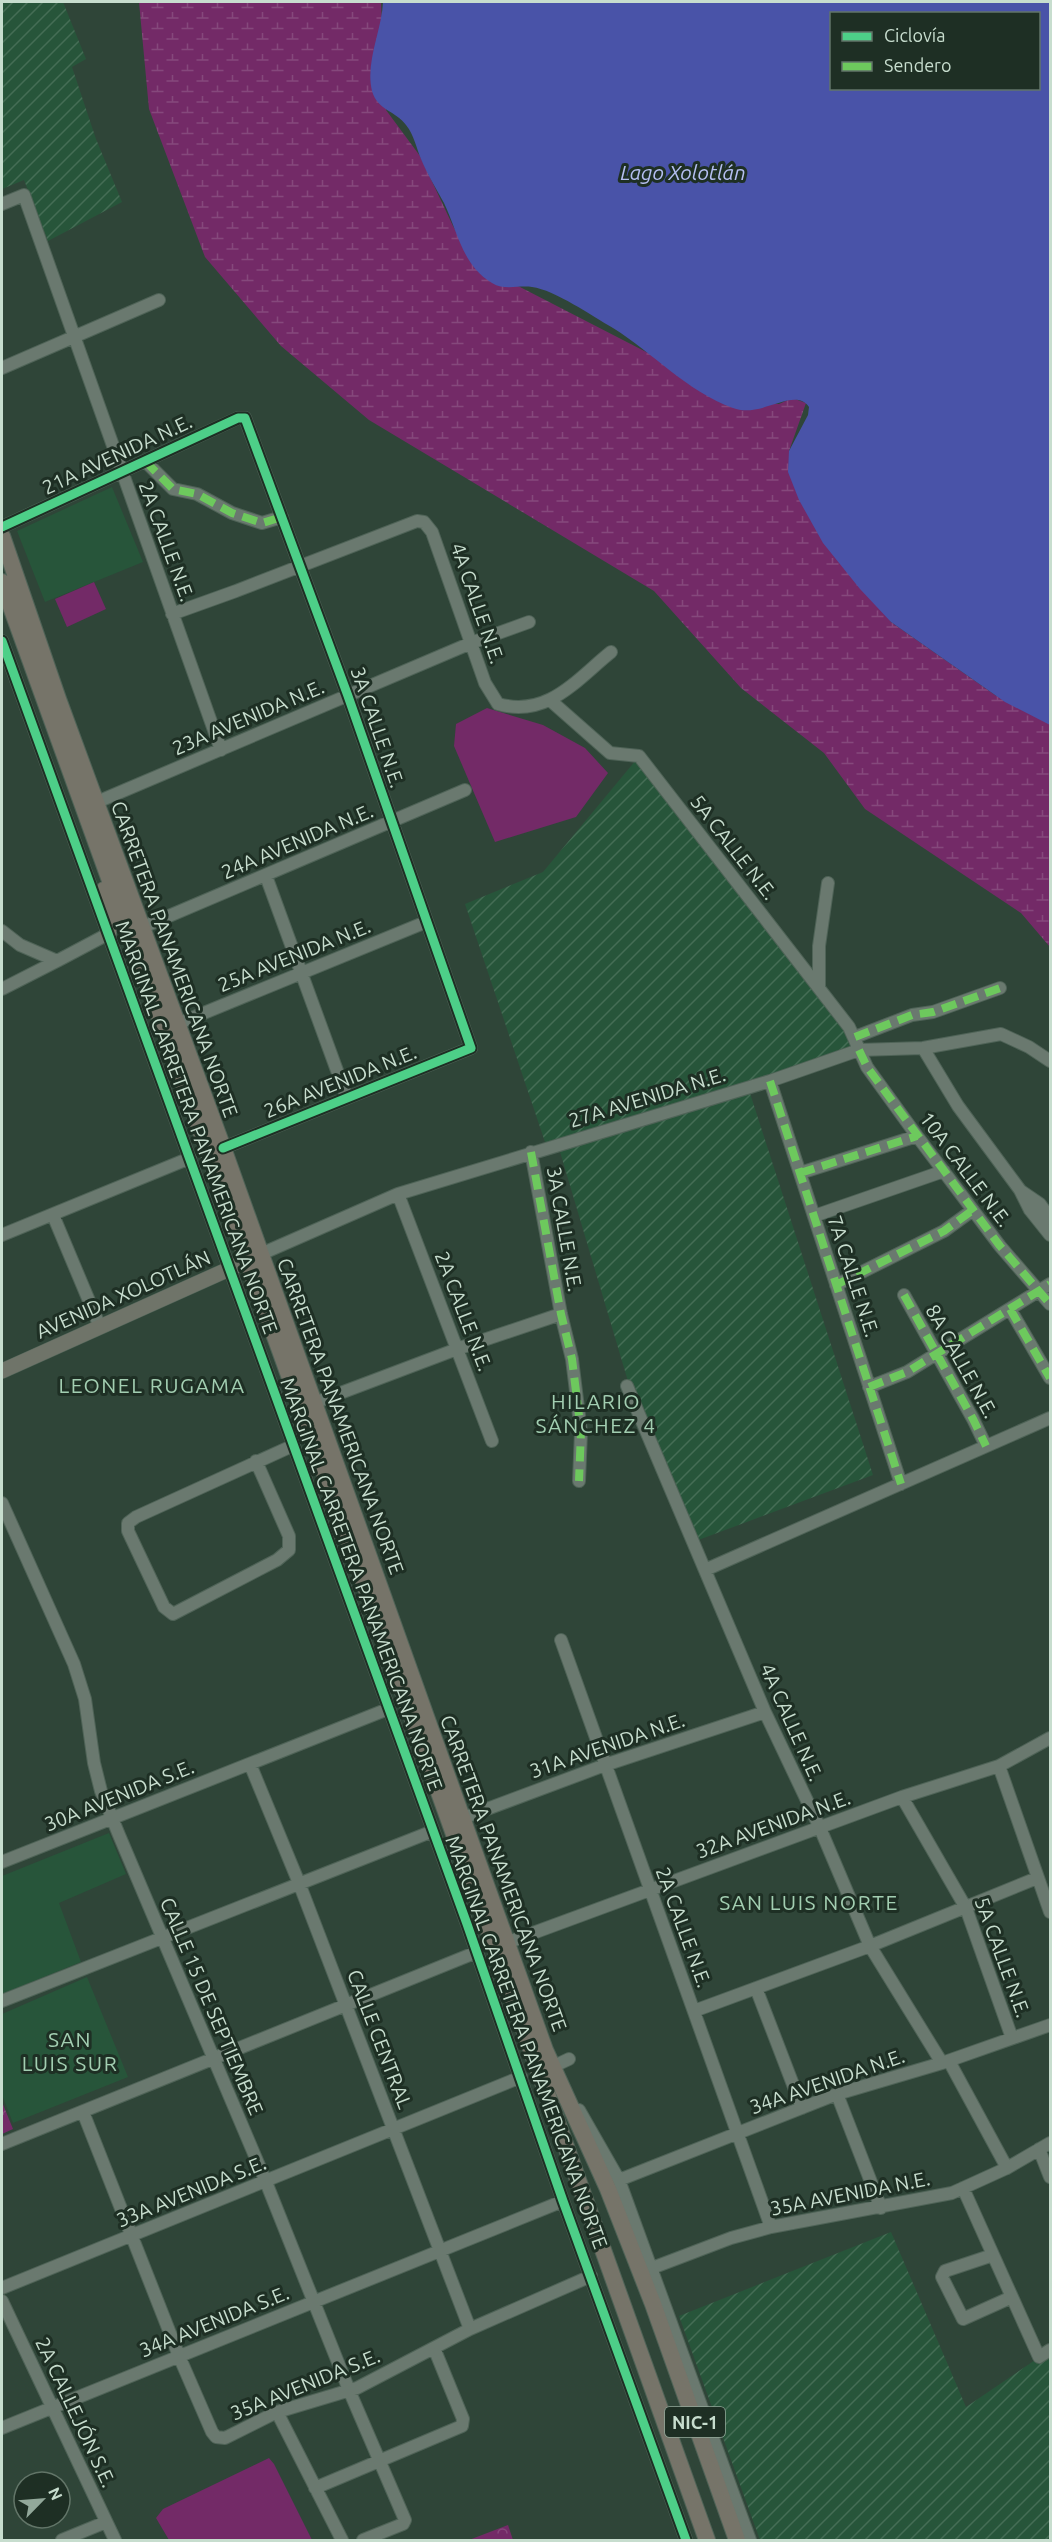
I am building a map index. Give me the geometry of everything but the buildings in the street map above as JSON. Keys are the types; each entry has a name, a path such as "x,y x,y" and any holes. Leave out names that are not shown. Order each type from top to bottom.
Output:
{"highway":[{"name":"CARRETERA PANAMERICANA NORTE","path":"2,536 8,578 254,1258 467,1870 707,2541"},
{"path":"2,559 8,578"},
{"name":"CARRETERA PANAMERICANA NORTE","path":"89,806 143,927 223,1148 254,1258 314,1403 506,1943 552,2067 608,2189 653,2304 737,2541"},
{"path":"89,806 84,833 105,891 109,918 108,934"}],"main road":[{"name":"AVENIDA XOLOTLÁN","path":"2,1371 254,1258"}],"street":[{"name":"2A CALLE N.E.","path":"2,204 24,195 76,336 221,750"},
{"path":"2,368 159,300"},
{"name":"21A AVENIDA N.E.","path":"2,527 238,417 247,419"},
{"name":"3A CALLE N.E.","path":"247,419 348,696 471,1048"},
{"path":"145,460 173,489 197,494 232,513 262,523 282,517"},
{"name":"4A CALLE N.E.","path":"300,566 417,521 424,522 432,532 485,683 498,704 525,709 551,701"},
{"path":"172,614 300,566"},
{"name":"23A AVENIDA N.E.","path":"89,806 471,643 529,622"},
{"name":"MARGINAL CARRETERA PANAMERICANA NORTE","path":"2,641 467,1924 563,2201 686,2541"},
{"path":"551,701 611,652"},
{"name":"5A CALLE N.E.","path":"551,701 610,753 639,756 819,988 855,1037 859,1050"},
{"name":"24A AVENIDA N.E.","path":"143,927 465,790"},
{"path":"266,876 346,1098"},
{"path":"819,988 819,946 828,883"},
{"name":"25A AVENIDA N.E.","path":"177,1024 426,922"},
{"path":"2,931 20,945 57,961"},
{"path":"2,989 108,934"},
{"path":"855,1037 912,1015 933,1012 1000,988"},
{"name":"27A AVENIDA N.E.","path":"254,1258 398,1194 770,1081 859,1050 923,1048 1001,1034 1029,1047 1050,1061"},
{"name":"26A AVENIDA N.E.","path":"223,1148 471,1048"},
{"path":"923,1048 958,1106 1050,1235"},
{"name":"10A CALLE N.E.","path":"859,1050 867,1066 916,1136 999,1246 1046,1287 1050,1304"},
{"name":"7A CALLE N.E.","path":"770,1081 901,1484"},
{"path":"800,1173 916,1136"},
{"name":"3A CALLE N.E.","path":"531,1152 561,1314 572,1359 581,1432 579,1481"},
{"path":"2,1235 190,1158"},
{"path":"814,1216 944,1171"},
{"path":"1020,1190 1040,1204 1050,1218"},
{"name":"2A CALLE N.E.","path":"398,1194 492,1441"},
{"path":"836,1285 944,1232 974,1210"},
{"path":"53,1215 100,1327"},
{"path":"869,1387 908,1372 1046,1287"},
{"name":"8A CALLE N.E.","path":"904,1295 986,1446"},
{"path":"1010,1309 1050,1378"},
{"path":"314,1403 458,1349 561,1314"},
{"name":"4A CALLE N.E.","path":"627,1386 765,1712 820,1828 870,1947 946,2062 1007,2168"},
{"path":"705,1570 1050,1418"},
{"path":"256,1461 289,1536 289,1550 277,1560 173,1614 164,1607 128,1531 128,1523 136,1517 256,1461 292,1446"},
{"name":"CALLE 15 DE SEPTIEMBRE","path":"2,1503 74,1664 88,1715 94,1762 101,1791 405,2520 403,2524 363,2541"},
{"name":"2A CALLE N.E.","path":"561,1640 771,2227"},
{"name":"30A AVENIDA S.E.","path":"2,1862 388,1709"},
{"name":"31A AVENIDA N.E.","path":"463,1818 606,1765 765,1712"},
{"name":"32A AVENIDA N.E.","path":"506,1943 902,1797 999,1766 1050,1738"},
{"name":"CALLE CENTRAL","path":"250,1764 395,2129 470,2329"},
{"path":"999,1766 1050,1912"},
{"name":"5A CALLE N.E.","path":"902,1797 966,1908 1012,2038"},
{"path":"2,2001 433,1831"},
{"path":"467,1870 467,1924"},
{"path":"694,2011 870,1947 1037,1878"},
{"path":"2,2144 477,1952"},
{"path":"756,1988 802,2108"},
{"name":"34A AVENIDA N.E.","path":"619,2180 837,2094 946,2062 1050,2025"},
{"path":"552,2067 569,2059"},
{"name":"NIC-1","path":"552,2067 608,2156 619,2180"},
{"name":"33A AVENIDA S.E.","path":"2,2288 521,2077"},
{"path":"837,2094 881,2208"},
{"path":"83,2112 179,2356"},
{"name":"35A AVENIDA N.E.","path":"652,2268 731,2238 771,2227 881,2208 963,2188 1007,2168 1050,2143"},
{"path":"1039,2149 1050,2177"},
{"path":"619,2180 750,2541"},
{"path":"963,2188 1039,2357 1050,2350"},
{"path":"440,2251 563,2201"},
{"name":"34A AVENIDA S.E.","path":"2,2428 440,2251"},
{"path":"993,2255 945,2271 942,2277 959,2315 963,2319 1012,2297"},
{"path":"470,2329 591,2276"},
{"name":"2A CALLEJÓN S.E.","path":"2,2301 115,2541"},
{"name":"35A AVENIDA S.E.","path":"179,2356 212,2432 216,2437 225,2438 277,2412 349,2390 470,2329"},
{"path":"315,2488 462,2426 463,2419 434,2348"},
{"path":"277,2412 342,2541"},
{"path":"62,2541 106,2522"}],"shaded area":[{"path":"2,2 63,2 86,59 72,67 96,139 122,202 48,241 24,180 2,189"},
{"path":"112,487 143,562 45,602 17,531"},
{"path":"636,760 855,1037 859,1050 748,1087 873,1475 693,1542 635,1405 558,1145 547,1148 465,904 543,872"},
{"path":"109,1833 126,1874 59,1903 81,1962 2,1994 2,1876"},
{"path":"87,1977 128,2077 13,2123 2,2095 2,2014"},
{"path":"891,2232 966,2407 1050,2350 1050,2540 760,2540 679,2316"}],"green space":[{"path":"139,2 381,2 386,110 420,156 453,226 479,271 520,287 654,356 717,400 779,404 792,398 806,403 789,451 891,622 995,695 1050,723 1050,947 1021,913 865,809 824,753 741,688 654,591 369,420 281,346 205,257 149,109"},
{"path":"94,582 106,609 67,627 55,599"},
{"path":"487,708 543,725 585,748 608,773 576,817 495,842 454,746 456,724"},
{"path":"2,2102 13,2129 2,2134"},
{"path":"269,2458 312,2540 169,2540 156,2518 163,2509"},
{"path":"508,2525 513,2540 469,2540"}],"water":[{"name":"Lago Xolotlán","path":"383,2 1050,2 1050,725 1005,702 891,622 860,589 823,543 799,500 788,472 789,451 808,415 809,407 803,401 786,401 755,410 733,408 701,392 628,338 573,304 541,289 497,285 482,276 462,247 409,129 402,120 382,106 374,97 370,80 372,57"}],"marked path":[{"path":"145,461 173,489 197,494 232,513 262,523 282,517"},
{"path":"855,1037 912,1015 933,1012 1000,988"},
{"path":"859,1050 867,1067 1000,1246 1050,1304"},
{"path":"770,1081 901,1484"},
{"path":"800,1173 917,1136"},
{"path":"531,1152 561,1314 572,1359 581,1432 579,1481"},
{"path":"836,1285 944,1231 973,1210"},
{"path":"869,1387 907,1372 1050,1284"},
{"path":"904,1295 986,1446"},
{"path":"1010,1309 1050,1378"}],"cycle path":[{"path":"2,527 238,418 245,418 348,696 471,1048 223,1148"},
{"path":"2,641 467,1924 563,2201 686,2540"}],"district":[{"name":"LEONEL RUGAMA","path":"152,1385"},
{"name":"HILARIO SÁNCHEZ 4","path":"596,1413"},
{"name":"SAN LUIS NORTE","path":"809,1902"},
{"name":"SAN LUIS SUR","path":"70,2051"}]}
